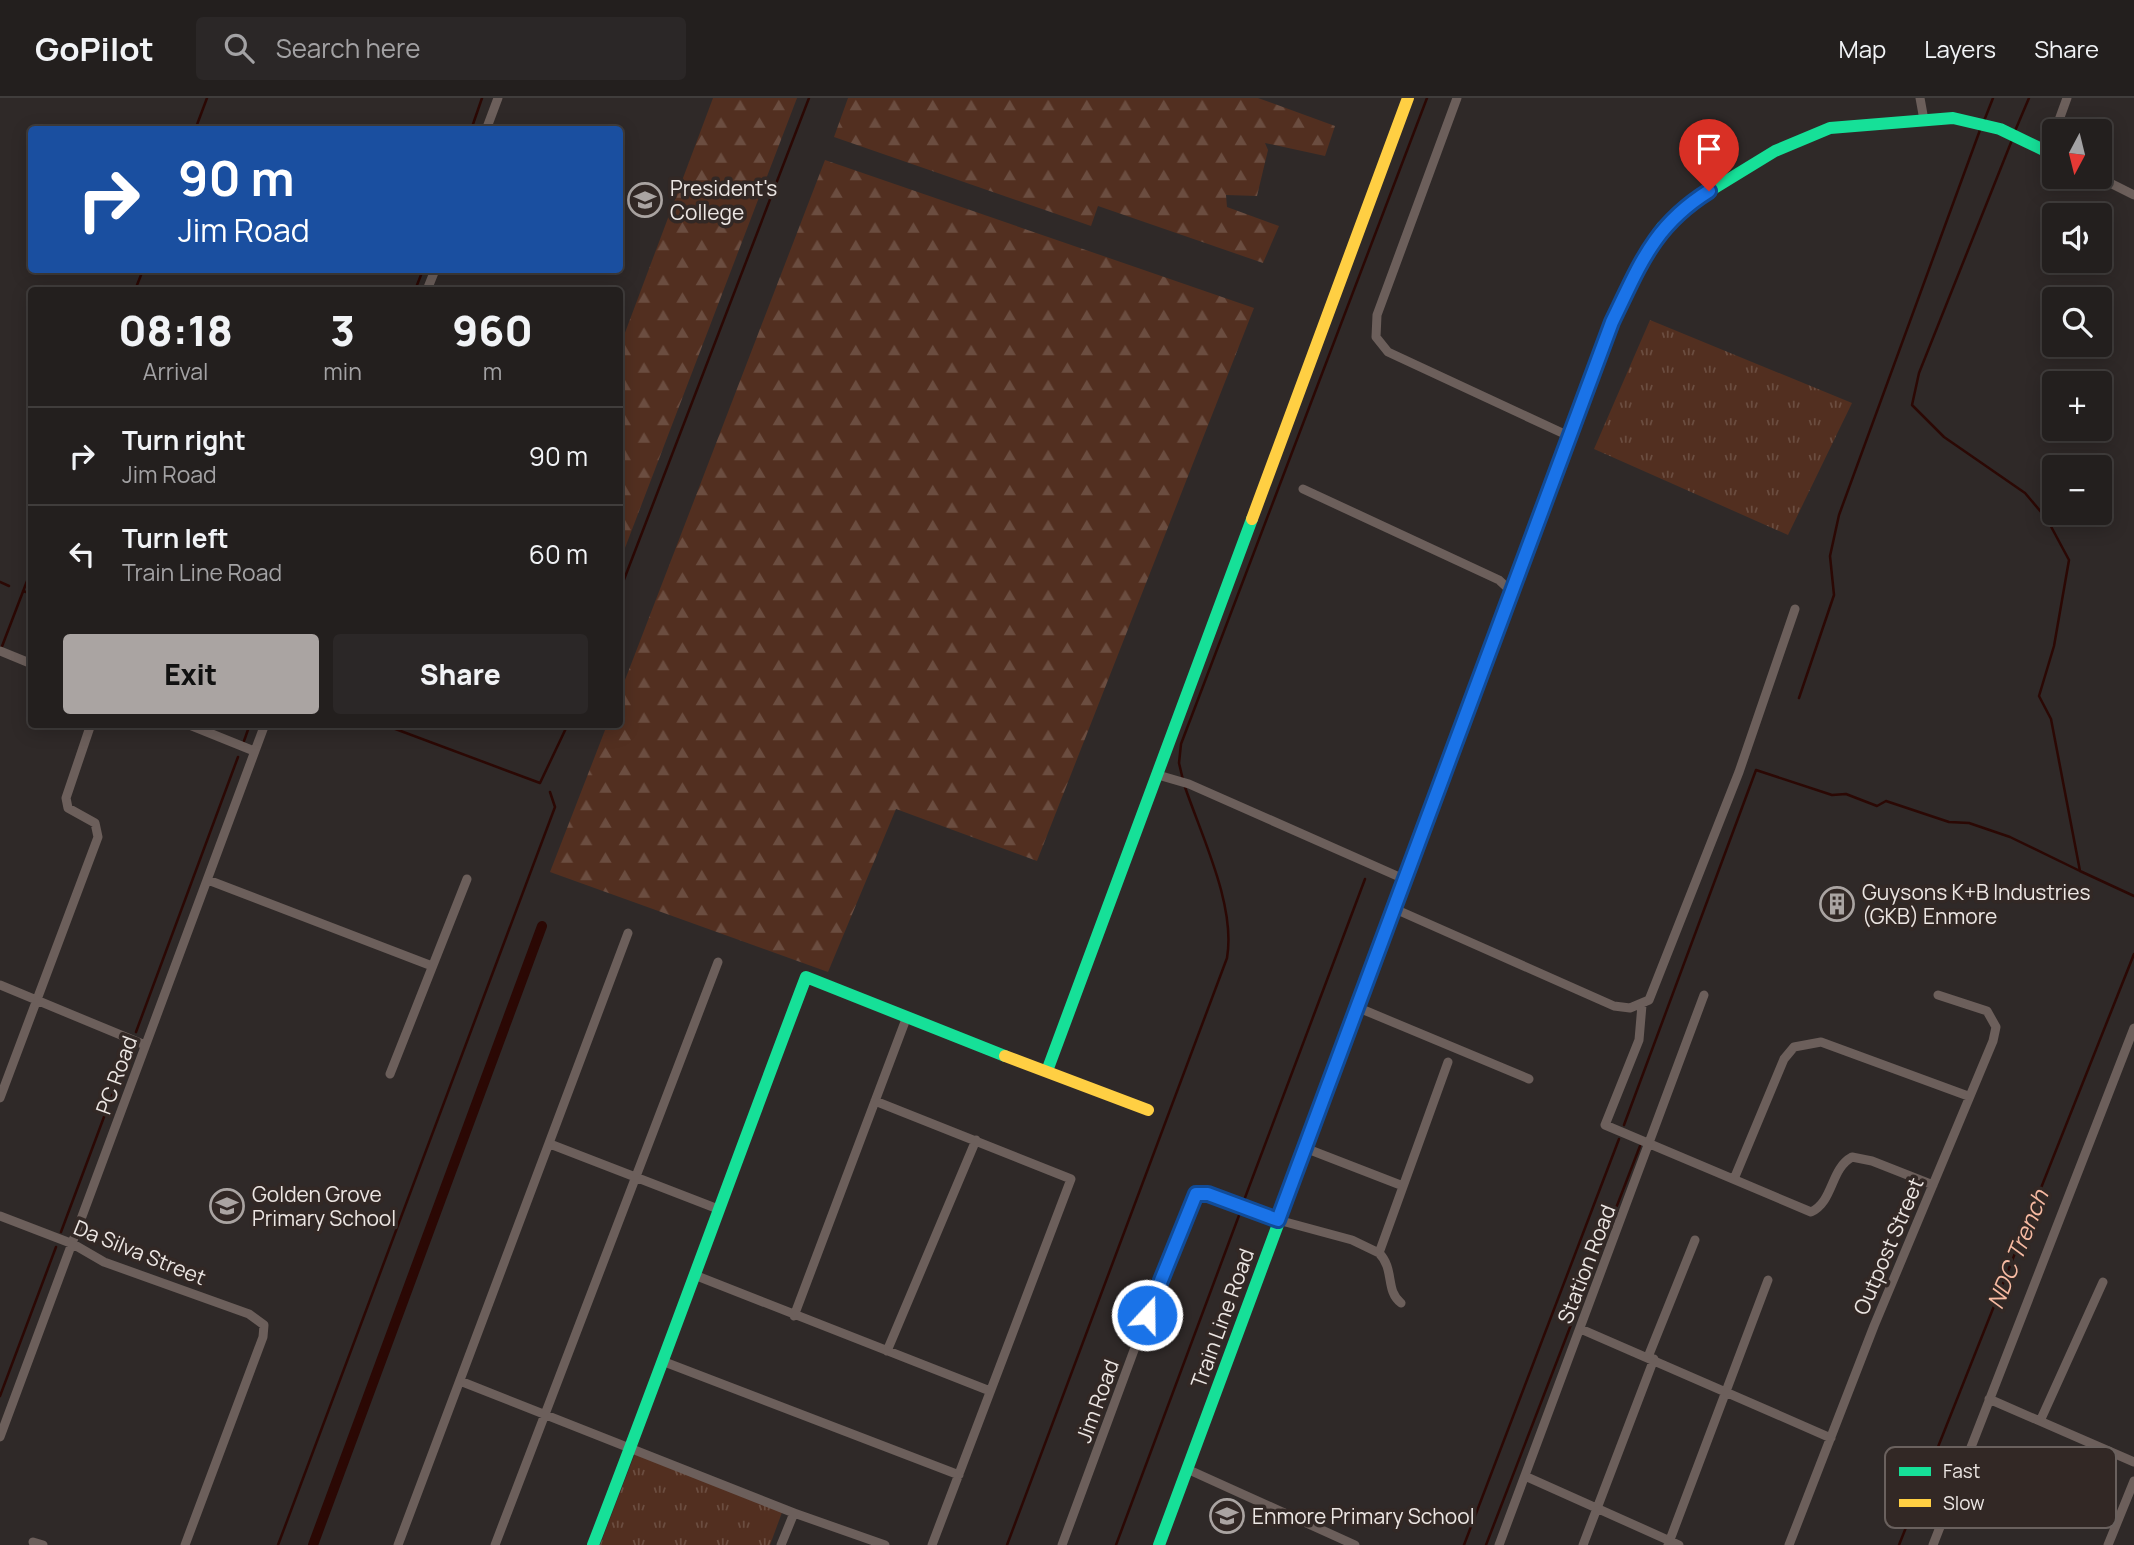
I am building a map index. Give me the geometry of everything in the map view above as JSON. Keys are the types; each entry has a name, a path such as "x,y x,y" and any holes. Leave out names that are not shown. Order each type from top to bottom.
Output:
{"street":[{"path":"488,126 498,98"},
{"path":"1047,1071 1408,98"},
{"path":"1457,98 1377,315 1376,337 1388,352 1571,437"},
{"path":"1920,98 1924,120"},
{"path":"2060,119 2067,98"},
{"name":"Train Line Road","path":"1158,1545 1359,1008 1404,879 1514,594 1612,322 1641,262 1662,227 1690,203 1775,151 1829,128 1924,120 1962,120 2000,129 2042,149"},
{"path":"2112,184 2134,195"},
{"path":"1303,489 1499,580 1514,594"},
{"path":"1795,609 1739,772 1655,991 1642,1005 1639,1040 1605,1125 1811,1212 1823,1203 1843,1164 1852,1157 1872,1161 1933,1185"},
{"path":"0,651 28,662"},
{"path":"0,1098 98,837 95,823 68,808 66,798 90,728"},
{"path":"197,728 254,751"},
{"name":"PC Road","path":"0,1437 263,728"},
{"path":"1158,775 1189,784 1404,879"},
{"path":"390,1073 467,879"},
{"path":"208,880 432,966"},
{"path":"1395,909 1614,1006 1642,1005"},
{"path":"398,1545 628,933"},
{"path":"495,1545 718,962"},
{"path":"593,1545 697,1276 718,1209 806,977 906,1019 1149,1110"},
{"path":"0,985 145,1045"},
{"name":"Station Road","path":"1499,1545 1704,995"},
{"name":"Outpost Street","path":"1789,1545 1968,1096 1993,1041 1996,1027 1993,1017 1987,1011 1938,995"},
{"path":"1359,1008 1529,1079"},
{"path":"794,1316 906,1019"},
{"path":"1971,1447 2134,1028"},
{"path":"1734,1179 1784,1059 1794,1046 1821,1042 1968,1096"},
{"path":"1401,1303 1392,1292 1388,1262 1379,1252 1448,1062"},
{"path":"875,1101 1071,1179 932,1545"},
{"path":"887,1351 976,1140"},
{"path":"550,1144 718,1209"},
{"path":"1305,1149 1403,1186"},
{"name":"Jim Road","path":"1062,1545 1193,1197 1202,1192 1278,1220 1352,1240 1379,1252"},
{"name":"Da Silva Street","path":"0,1216 73,1244 104,1262 249,1314 264,1325 263,1337 239,1405 185,1545"},
{"path":"1583,1545 1695,1240"},
{"path":"697,1276 990,1391"},
{"path":"1525,1476 1672,1544 1768,1280"},
{"path":"2041,1419 2103,1282"},
{"path":"1581,1329 1831,1438"},
{"path":"662,1361 958,1475"},
{"path":"460,1381 794,1513 885,1545"},
{"path":"1989,1399 2102,1447"},
{"path":"2116,1454 2134,1462"},
{"path":"1187,1469 1355,1545"},
{"path":"2116,1525 2134,1481"},
{"path":"781,1545 794,1513"},
{"path":"1933,1545 1940,1528"},
{"path":"2108,1545 2115,1528"}],"green space":[{"path":"713,98 797,98 623,553 623,338"},
{"path":"848,98 1258,98 1335,126 1325,156 1265,143 1268,150 1257,196 1226,195 1227,207 1279,226 1263,263 1098,206 1091,226 834,137"},
{"path":"825,160 1254,308 1037,861 896,809 828,972 550,872 606,728 623,728 623,685"},
{"path":"1650,320 1852,403 1788,535 1594,449"},
{"path":"636,1451 784,1507 770,1545 600,1545"}],"waterway":[{"path":"196,126 207,98"},
{"path":"472,126 482,98"},
{"path":"623,582 809,98"},
{"path":"1183,780 1179,763 1181,744 1427,98"},
{"path":"1984,121 1993,98"},
{"path":"2015,131 2029,98"},
{"path":"1799,698 1834,595 1830,556 1839,515 1980,130"},
{"path":"2012,140 1919,373 1912,405 1944,437 2025,493 2047,519 2069,560 2054,646 2039,696 2051,719 2080,871 2134,896"},
{"path":"136,287 142,273"},
{"path":"416,287 422,273"},
{"path":"1,649 28,578"},
{"path":"0,582 9,586"},
{"path":"23,591 28,593"},
{"path":"244,741 249,728"},
{"path":"393,728 540,783 566,728"},
{"path":"136,1032 238,757"},
{"path":"1624,1125 1756,770 1832,795 1846,794 1877,806 1886,801 1949,822 1969,823 2010,837 2080,871"},
{"path":"1007,1545 1227,958 1227,916 1222,894 1185,787"},
{"path":"278,1545 555,807 550,792"},
{"path":"1243,1203 1365,879"},
{"path":"313,1545 542,926"},
{"name":"NDC Trench","path":"1938,1447 2134,954"},
{"path":"61,1232 129,1050"},
{"path":"1464,1545 1619,1139"},
{"path":"1486,1545 1640,1146"},
{"path":"1116,1545 1241,1210"},
{"path":"0,1396 56,1247"},
{"name":"NDC Trench","path":"1899,1545 1906,1528"}],"traffic: fast":[{"path":"1573,429 1613,322 1641,262 1662,227 1690,203 1775,151 1830,128 1953,118 2000,129 2042,149"},
{"path":"1047,1071 1252,519"},
{"path":"1159,1545 1470,707"},
{"path":"593,1545 806,977 1005,1056"}],"traffic: slow":[{"path":"1252,519 1408,98"},
{"path":"1470,707 1573,429"},
{"path":"1005,1056 1148,1110"}],"place":[{"name":"President's College","path":"645,200"},
{"name":"Guysons K+B Industries (GKB) Enmore","path":"1837,904"},
{"name":"Golden Grove Primary School","path":"227,1206"},
{"name":"Enmore Primary School","path":"1227,1516"}],"route":[{"path":"1147,1315 1196,1194 1202,1192 1278,1220 1359,1008 1428,812 1514,594 1612,322 1641,262 1662,227 1709,191"}]}
